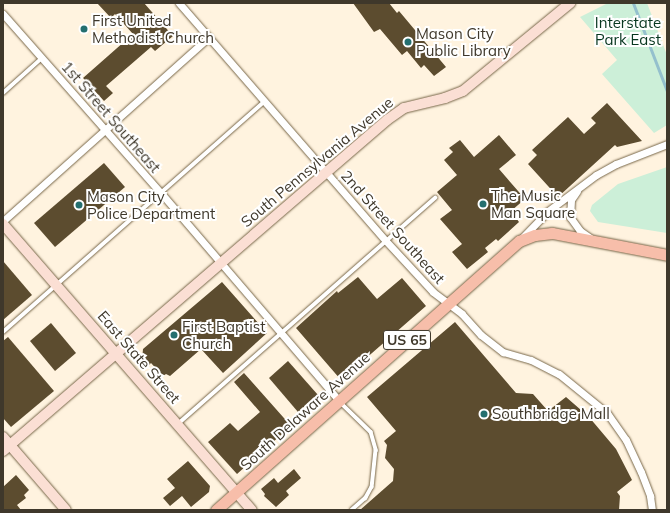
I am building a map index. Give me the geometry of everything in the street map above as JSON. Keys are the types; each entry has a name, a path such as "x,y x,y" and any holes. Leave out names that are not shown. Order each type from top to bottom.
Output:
{"main road":[{"name":"South Pennsylvania Avenue","path":"5,444 116,354 220,262 387,120 404,108 445,98 462,91 570,3"},
{"name":"East State Street","path":"3,224 252,510"},
{"name":"South Delaware Avenue","path":"236,492 519,241 536,235 552,233 596,241"},
{"name":"US 65","path":"596,241 667,255"},
{"path":"5,444 66,510"},
{"name":"US 65","path":"216,510 236,492"}],"street":[{"name":"2nd Street Southeast","path":"179,3 325,172 433,292 462,314 481,335 503,352 531,360 559,374 606,413 626,440 650,496 652,510"},
{"name":"1st Street Southeast","path":"3,14 161,193 339,401"},
{"path":"3,221 209,37"},
{"name":"South Delaware Avenue","path":"519,241 548,211 596,175 616,164 664,145"},
{"name":"South Delaware Avenue","path":"578,189 571,200 570,217 580,231 596,241"}],"lane":[{"path":"3,93 42,58"},
{"path":"3,332 265,101"},
{"path":"177,424 435,198"},
{"path":"339,401 371,432 376,450 372,488 366,498 352,510"}],"green space":[{"name":"Interstate Park East","path":"608,3 647,3 667,55 667,125 654,133 602,74 617,60 580,17"},
{"path":"667,167 667,233 598,222 590,211 592,205 618,184"}],"building":[{"path":"97,3 144,3 173,36 155,51 151,47 106,86 113,93 104,101 83,78 133,34 115,14 111,18"},
{"name":"Mason City Public Library","path":"353,3 389,3 397,13 399,11 446,67 434,76 424,65 421,68 407,51 402,55 380,29 374,32"},
{"path":"607,103 642,141 617,147 615,145 558,197 528,164 537,155 532,150 568,117 584,134 596,123 591,118"},
{"name":"The Music Man Square","path":"499,135 516,155 499,169 525,199 511,211 519,222 498,241 496,239 485,248 488,252 467,269 452,252 462,244 440,219 452,210 437,192 457,175 444,160 453,152 449,148 460,140 474,157"},
{"name":"Mason City Police Department","path":"104,163 125,187 55,247 34,223"},
{"path":"3,261 32,295 3,320"},
{"path":"358,277 377,299 402,278 426,306 341,380 296,328 337,291 338,293"},
{"path":"222,282 267,333 223,373 201,349 170,376 166,374 163,376 151,363 149,365 142,360 143,349"},
{"name":"Southbridge Mall","path":"455,322 516,393 533,394 548,411 566,397 589,417 616,449 632,480 617,492 620,496 619,510 360,510 393,481 394,469 385,458 387,445 384,441 396,431 367,397"},
{"path":"51,323 76,353 55,371 30,341"},
{"path":"8,337 54,391 11,427 3,418 3,341"},
{"path":"288,361 318,395 298,412 269,378"},
{"path":"244,373 291,426 237,474 208,442 230,423 238,431 260,412 234,382"},
{"path":"188,461 210,486 209,492 191,507 182,496 170,506 163,498 175,488 167,479"},
{"path":"294,469 301,478 286,491 289,495 276,507 264,496 265,494 261,489 274,478 278,483"},
{"path":"16,475 29,490 24,495 26,498 17,505 21,510 3,510 3,487"}],"waterway":[{"path":"633,3 667,91"}],"place":[{"name":"First United Methodist Church","path":"84,29"},
{"name":"Mason City Public Library","path":"408,42"},
{"name":"The Music Man Square","path":"483,204"},
{"name":"Mason City Police Department","path":"79,205"},
{"name":"First Baptist Church","path":"174,335"},
{"name":"Southbridge Mall","path":"484,414"}]}
